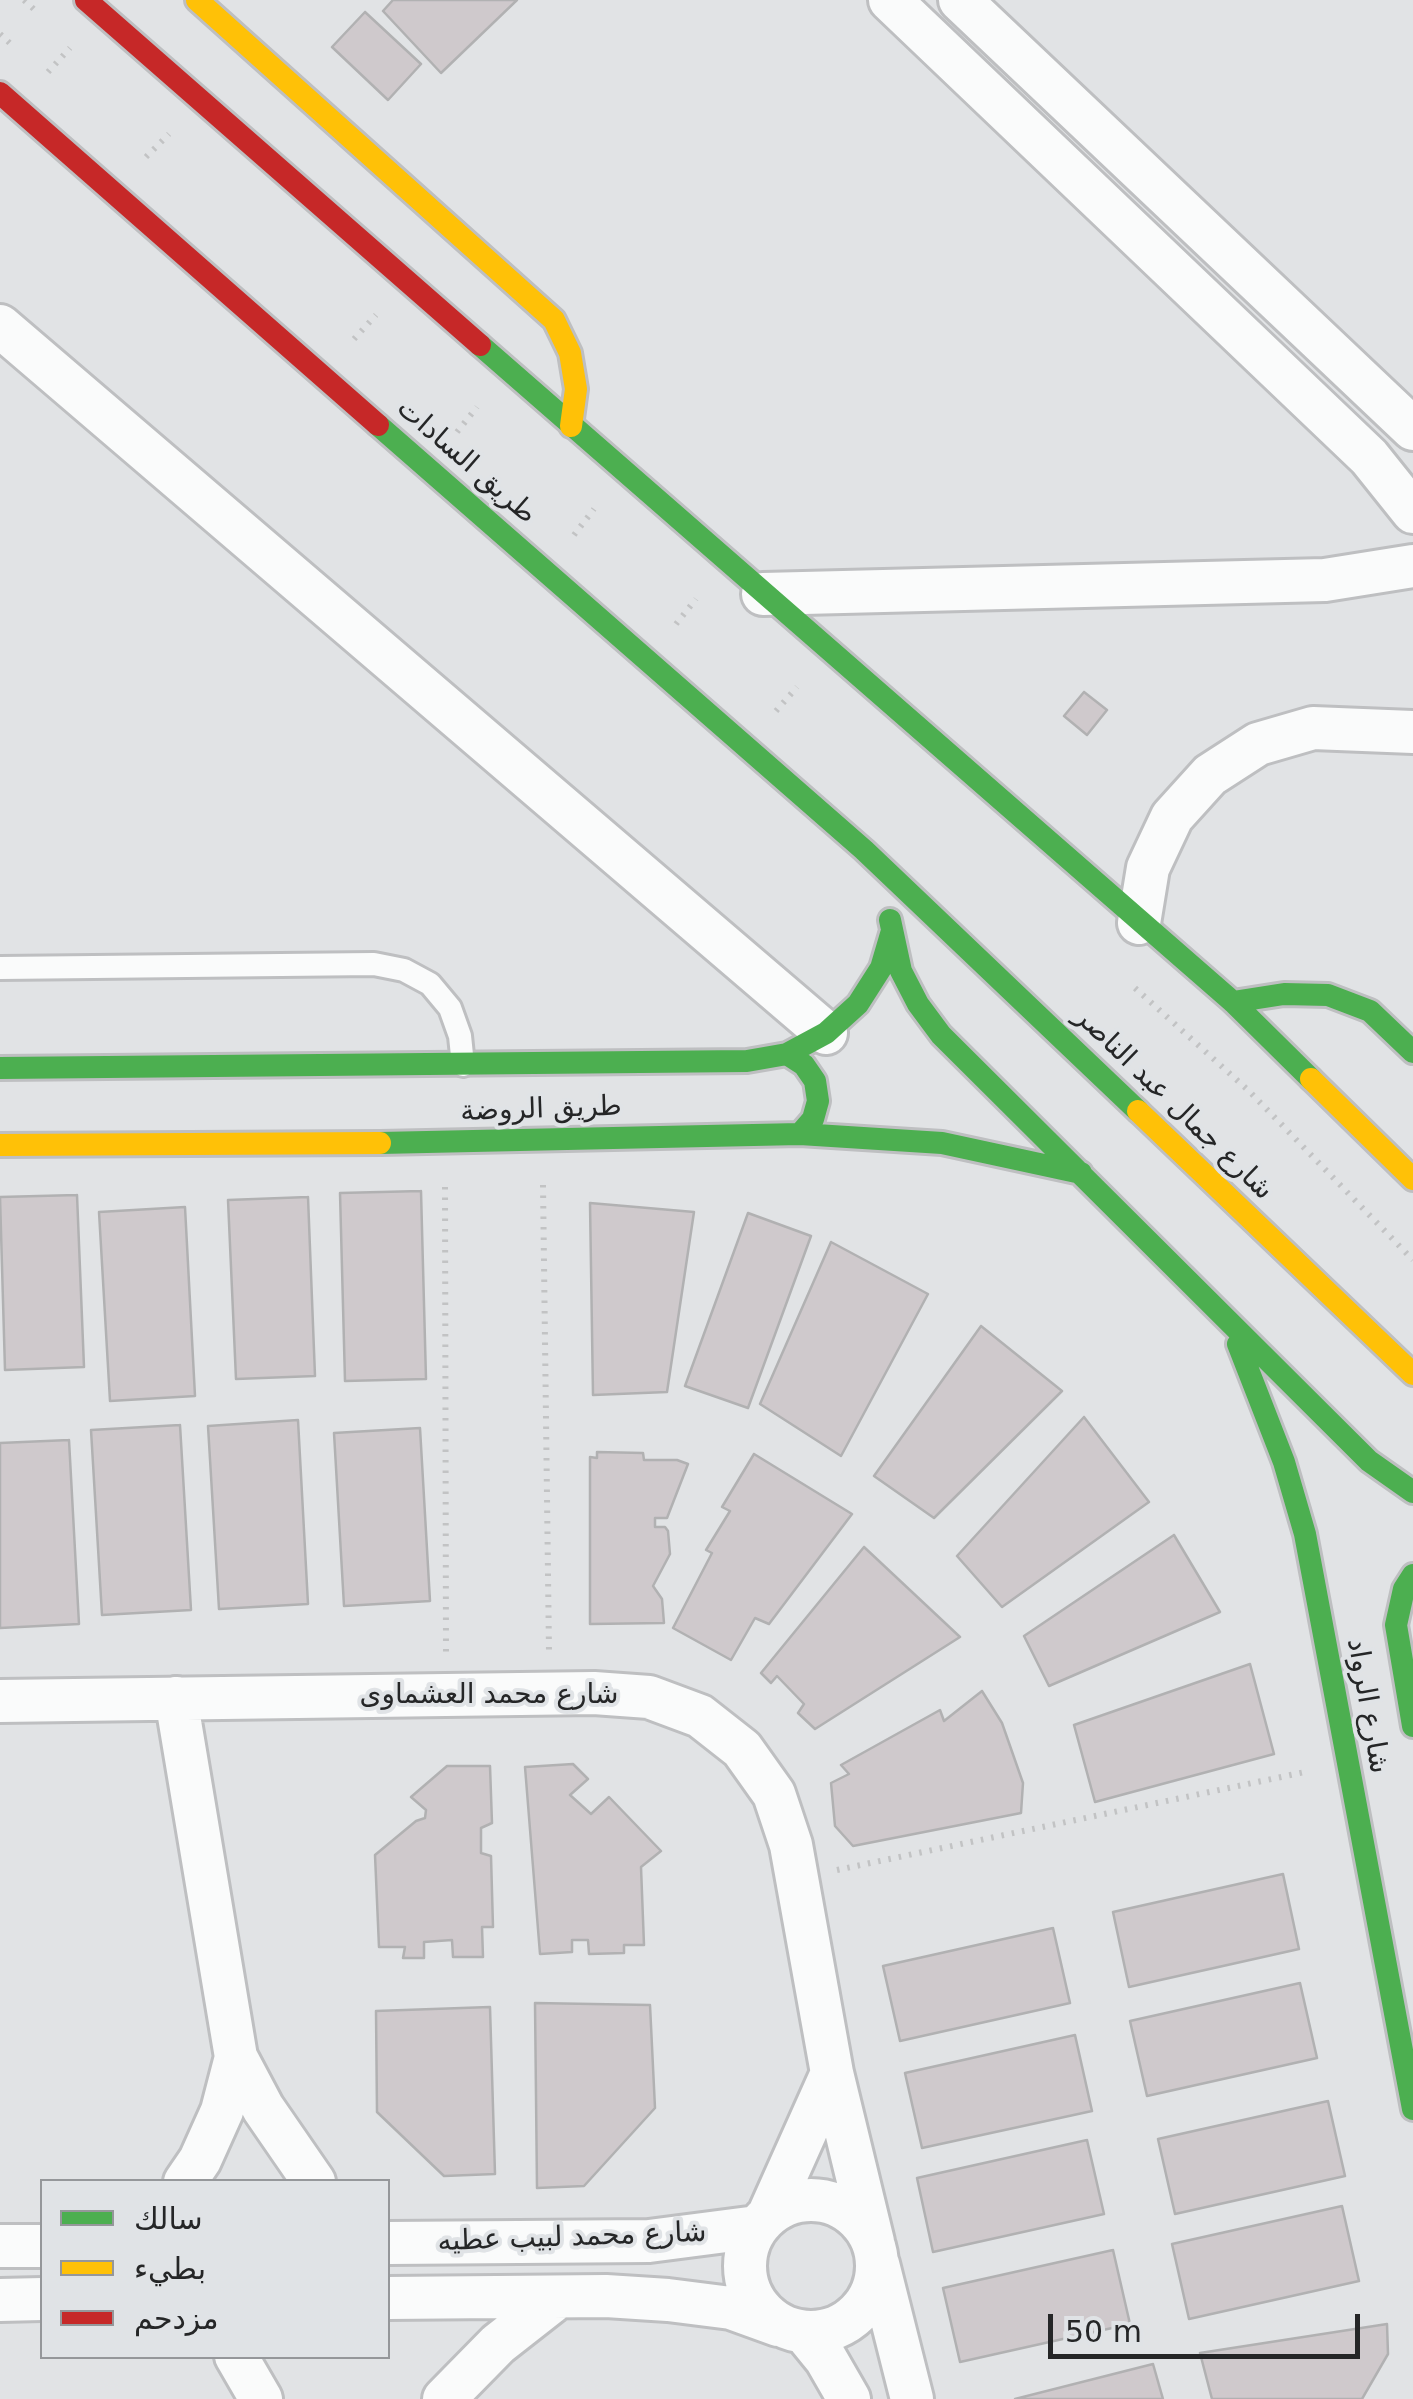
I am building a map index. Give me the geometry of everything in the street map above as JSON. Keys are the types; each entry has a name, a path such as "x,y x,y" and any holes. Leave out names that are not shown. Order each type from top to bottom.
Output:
{"street":[{"path":"197,0 554,320 570,354 576,390 571,426"},
{"path":"890,0 1369,456 1413,512"},
{"path":"960,0 1413,429"},
{"path":"94,7 1139,924 1233,1002 1413,1179"},
{"name":"طريق السادات","path":"5,103 428,468 891,877"},
{"path":"0,326 826,1033"},
{"path":"763,594 1325,580 1413,566"},
{"path":"1139,924 1148,868 1172,817 1210,775 1258,744 1313,728 1413,732"},
{"path":"891,877 891,934 901,970 918,1004 941,1035 1368,1461 1413,1492"},
{"name":"شارع جمال عبد الناصر","path":"891,877 1413,1374"},
{"name":"طريق الروضة","path":"0,1068 132,1077 269,1077 463,1065 747,1061 788,1054 826,1033 858,1004 880,968 891,934"},
{"path":"1233,1002 1284,994 1328,996 1370,1011 1413,1052"},
{"path":"788,1054 804,1064 815,1081 818,1100 812,1119 800,1134"},
{"name":"طريق الروضة","path":"0,1145 132,1134 270,1133 445,1143 800,1134 942,1143 1081,1172"},
{"name":"شارع الرواد","path":"1229,1323 1259,1392 1295,1498 1320,1607 1413,2108"},
{"name":"شارع الرواد","path":"1413,1575 1404,1589 1396,1625 1413,1726"},
{"path":"1331,1681 1337,1664 1360,1649 1386,1650 1400,1662"},
{"name":"شارع محمد العشماوى","path":"0,1701 549,1694 648,1697 700,1716 742,1750 774,1794 791,1845 832,2073 912,2399"},
{"path":"176,1698 236,2057 263,2108 312,2179"},
{"path":"188,2179 222,2110 236,2057"},
{"path":"832,2073 748,2245 744,2264 746,2283 766,2315 793,2329 826,2359 850,2399"},
{"path":"762,2222 786,2205 806,2200 827,2202 847,2210 862,2224 875,2253 874,2286 864,2306 848,2322 826,2330 793,2329"},
{"name":"شارع محمد لبيب عطيه","path":"390,2242 648,2241 762,2222"},
{"path":"0,2246 40,2246"},
{"path":"444,2399 498,2344 558,2297"},
{"name":"شارع محمد لبيب عطيه","path":"390,2298 668,2300 731,2308 793,2329"},
{"path":"0,2300 40,2300"},
{"path":"238,2359 261,2399"}],"lane":[{"path":"0,968 374,964 404,970 430,984 450,1008 460,1036 463,1065"}],"path":[{"path":"5,103 94,7"},
{"path":"112,192 202,102"},
{"path":"322,376 407,281"},
{"path":"428,468 507,369"},
{"path":"545,571 623,470"},
{"path":"647,660 726,560"},
{"path":"746,746 828,650"},
{"path":"543,1139 549,1694"},
{"path":"445,1143 446,1696"},
{"path":"797,1878 1346,1763"}],"building":[{"path":"393,0 517,0 441,73 383,11"},
{"path":"365,12 421,64 388,100 332,47"},
{"path":"1084,692 1107,710 1087,735 1064,716"},
{"path":"421,1191 426,1379 345,1381 340,1193"},
{"path":"77,1195 84,1367 5,1370 0,1197"},
{"path":"308,1197 315,1376 236,1379 228,1200"},
{"path":"590,1203 694,1212 667,1392 593,1395"},
{"path":"185,1207 195,1396 110,1401 99,1212"},
{"path":"748,1213 811,1236 748,1408 685,1386"},
{"path":"831,1242 928,1294 841,1456 760,1404"},
{"path":"981,1326 1062,1391 934,1518 874,1476"},
{"path":"1084,1417 1149,1502 1002,1607 957,1556"},
{"path":"298,1420 308,1604 219,1609 208,1426"},
{"path":"180,1425 191,1610 102,1615 91,1430"},
{"path":"420,1428 430,1601 344,1606 334,1433"},
{"path":"69,1440 79,1624 0,1628 0,1443"},
{"path":"597,1452 643,1453 644,1460 688,1464 667,1518 655,1518 655,1527 668,1531 670,1554 653,1586 662,1599 664,1623 590,1624 590,1457 597,1458"},
{"path":"754,1454 852,1514 769,1624 755,1618 731,1660 673,1628 712,1553 706,1550 730,1511 722,1507"},
{"path":"1174,1535 1220,1612 1049,1686 1024,1636"},
{"path":"864,1547 960,1637 815,1729 798,1713 804,1704 777,1676 771,1683 761,1673"},
{"path":"1250,1664 1274,1754 1095,1802 1074,1725"},
{"path":"982,1691 1002,1723 1023,1783 1021,1813 853,1846 835,1826 831,1783 849,1774 841,1765 940,1710 944,1721"},
{"path":"573,1764 588,1779 570,1795 591,1814 609,1797 661,1851 641,1867 644,1945 624,1945 624,1953 589,1954 588,1940 572,1940 572,1952 540,1954 525,1767"},
{"path":"447,1766 490,1766 492,1823 481,1828 481,1853 491,1856 493,1927 482,1927 483,1957 453,1957 452,1940 424,1942 424,1958 403,1958 405,1947 379,1947 375,1855 425,1818 426,1810 411,1797"},
{"path":"1283,1874 1299,1949 1129,1987 1113,1912"},
{"path":"1053,1928 1070,2003 900,2041 883,1966"},
{"path":"1300,1983 1317,2058 1147,2096 1130,2021"},
{"path":"535,2003 650,2005 655,2108 584,2186 537,2188"},
{"path":"490,2007 495,2174 444,2176 377,2112 376,2011"},
{"path":"1075,2035 1092,2111 922,2148 905,2073"},
{"path":"1328,2101 1345,2176 1175,2214 1158,2139"},
{"path":"1087,2140 1104,2214 933,2252 917,2178"},
{"path":"1342,2206 1359,2281 1189,2319 1172,2244"},
{"path":"1113,2250 1130,2324 960,2362 943,2288"},
{"path":"1387,2324 1388,2354 1362,2399 1212,2399 1200,2353"},
{"path":"1153,2364 1163,2399 1015,2399"}],"traffic: fast":[{"path":"480,345 1233,1002 1311,1079"},
{"path":"378,425 864,850 1138,1111"},
{"path":"890,920 901,971 918,1004 941,1035 1369,1461 1413,1492"},
{"path":"0,1068 747,1061 787,1054 826,1033 858,1004 881,968 891,934"},
{"path":"1233,1002 1284,994 1328,995 1370,1011 1413,1052"},
{"path":"787,1054 804,1065 815,1081 818,1101 813,1119 800,1134"},
{"path":"380,1143 800,1134 942,1143 1081,1173"},
{"path":"1238,1344 1284,1462 1305,1534 1413,2109"},
{"path":"1413,1575 1404,1589 1396,1625 1413,1726"}],"traffic: slow":[{"path":"197,0 554,320 570,353 576,389 571,426"},
{"path":"1311,1079 1413,1179"},
{"path":"1138,1111 1413,1374"},
{"path":"0,1145 380,1143"}],"traffic: jam":[{"path":"86,0 480,345"},
{"path":"0,93 378,425"}]}
